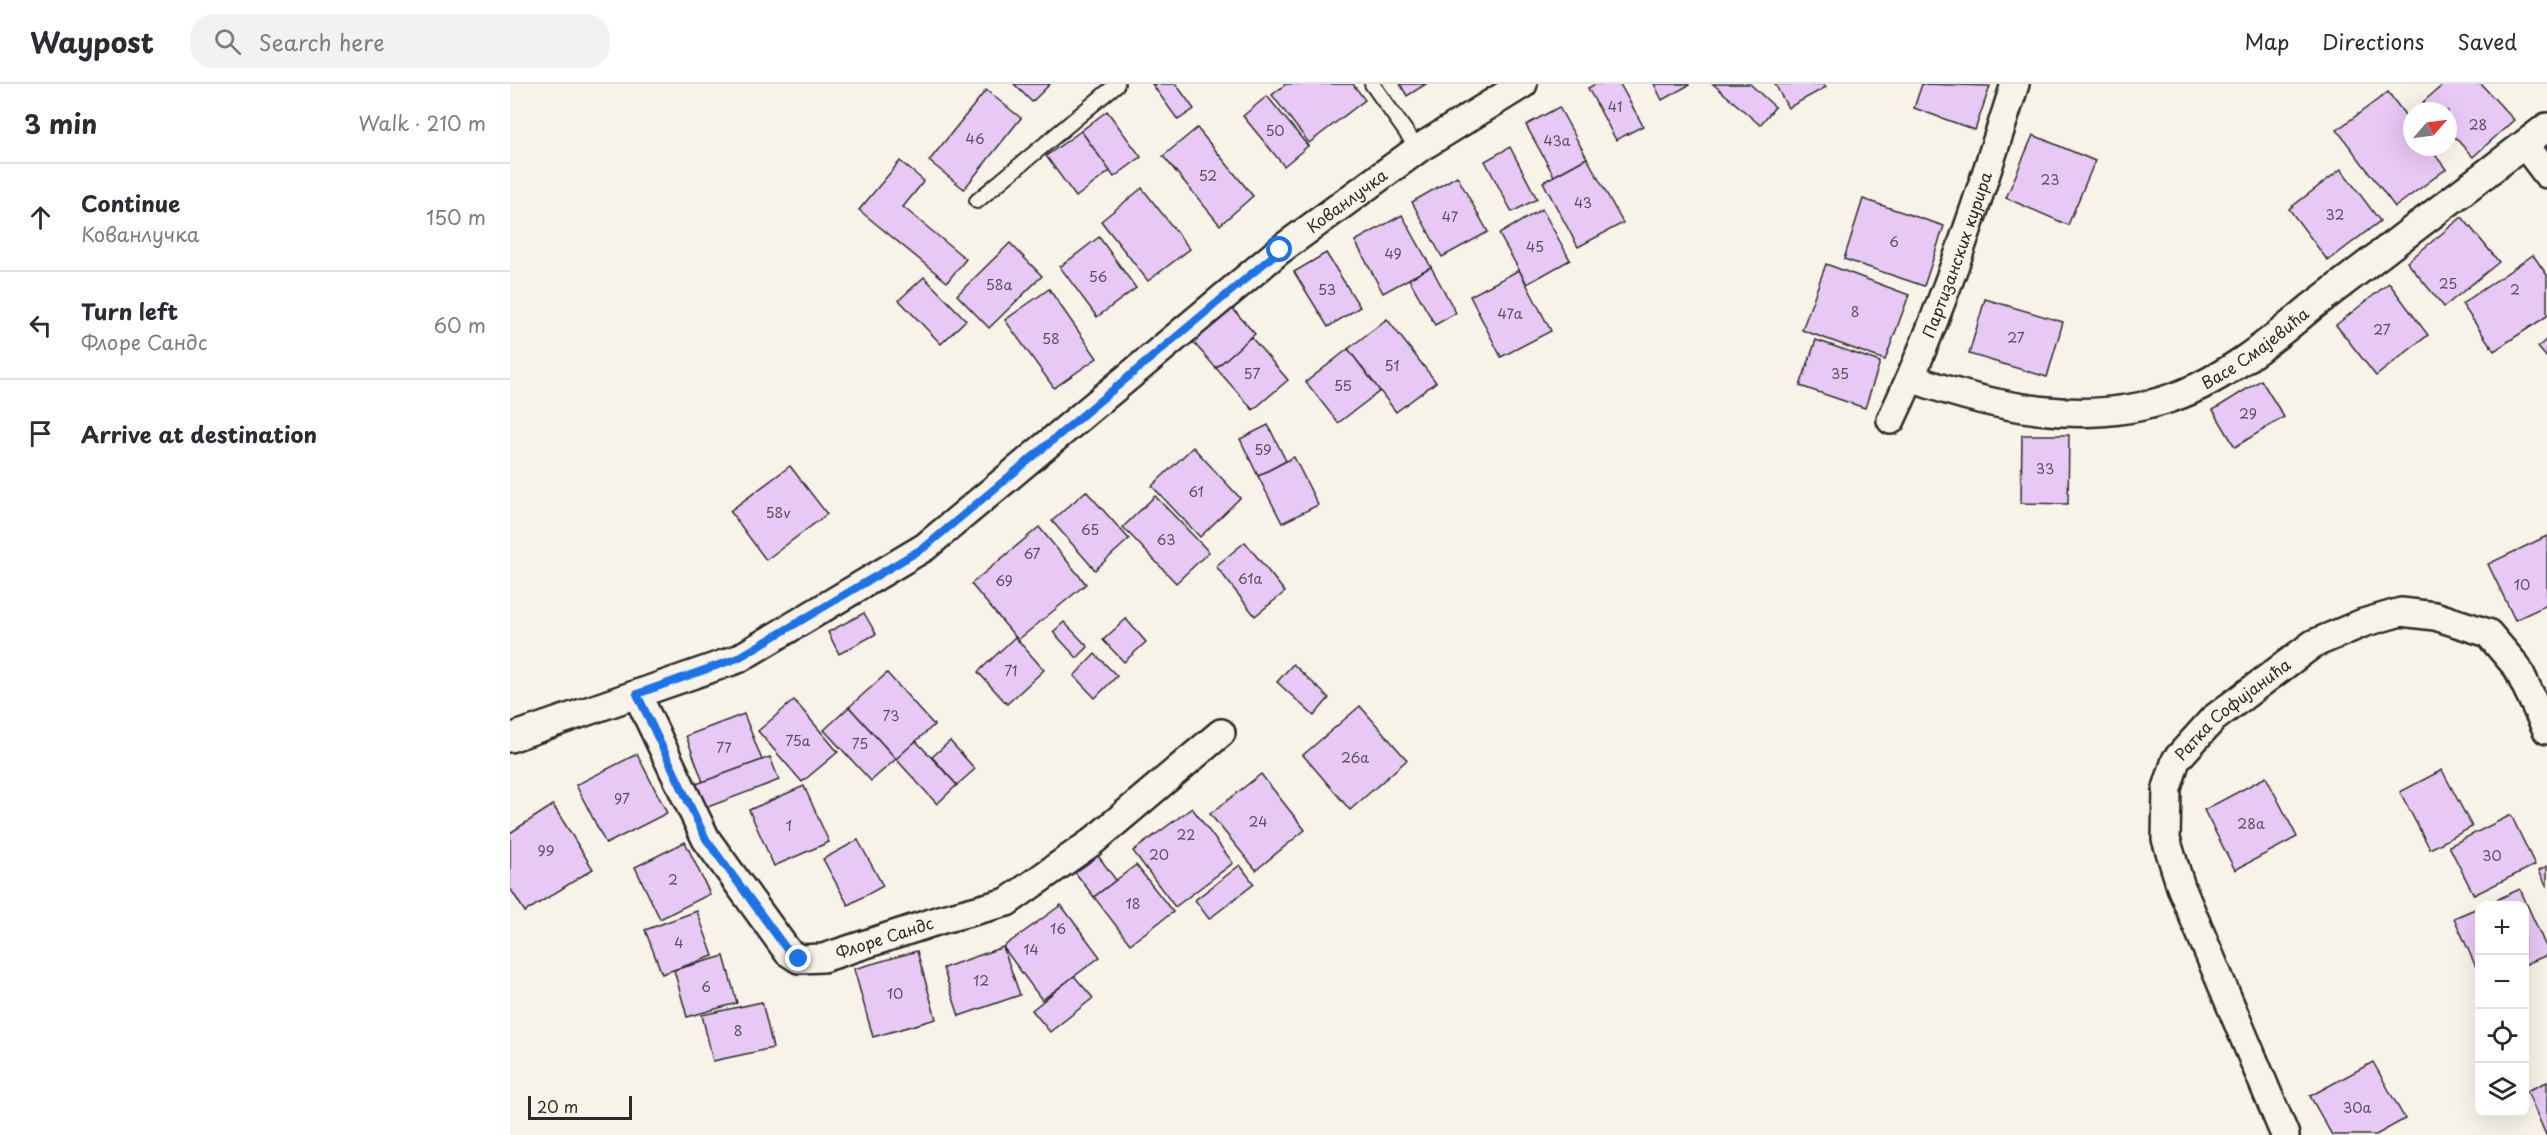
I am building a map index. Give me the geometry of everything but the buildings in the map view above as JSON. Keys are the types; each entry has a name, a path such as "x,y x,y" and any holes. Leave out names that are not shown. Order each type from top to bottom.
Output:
{"street":[{"name":"Кованлучка","path":"510,738 738,658 925,547 1271,257 1418,149 1523,84"},
{"name":"Партизанских курира","path":"1891,420 1911,378 1983,183 2015,84"},
{"name":"Васе Смајевића","path":"1911,378 1965,397 2019,408 2084,414 2135,409 2175,397 2223,372 2276,337 2310,308 2547,127"},
{"path":"2525,145 2547,174"},
{"name":"Ратка Софијанића","path":"2285,1135 2181,887 2166,839 2167,788 2176,760 2213,719 2313,644 2363,623 2401,612 2435,615 2488,633 2517,667 2547,730"},
{"name":"Флоре Сандс","path":"637,694 706,839 788,951 799,959 823,958 943,919 1006,902 1092,842 1221,734"}],"lane":[{"path":"977,201 1117,84"},
{"path":"1371,84 1418,149"}],"route":[{"path":"799,959 788,951 706,839 637,694 738,658 925,547 1114,392 1195,320 1280,250"}]}
